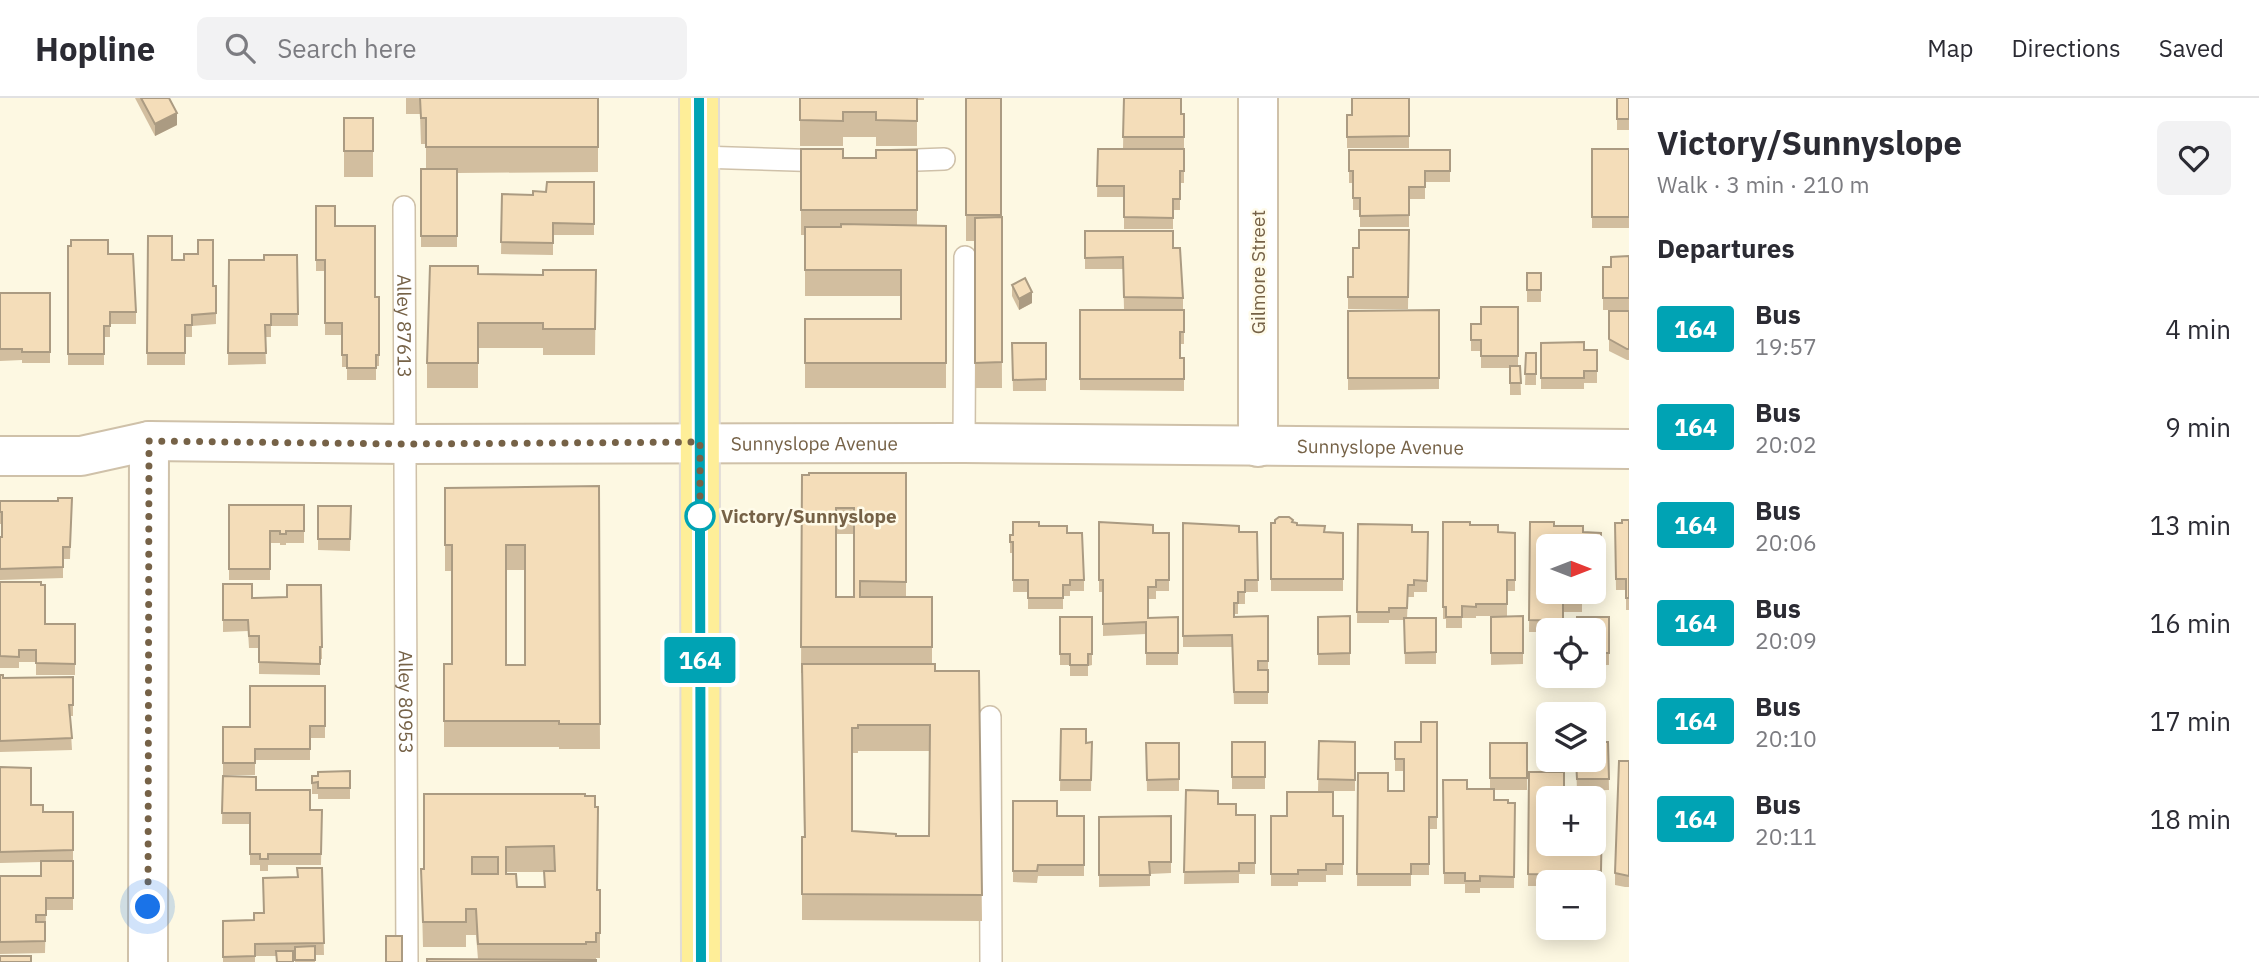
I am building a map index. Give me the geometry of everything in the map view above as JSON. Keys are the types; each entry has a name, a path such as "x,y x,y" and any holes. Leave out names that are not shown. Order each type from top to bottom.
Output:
{"main road":[{"path":"699,98 701,962"}],"street":[{"name":"Gilmore Street","path":"1258,98 1258,447"},
{"name":"Sunnyslope Avenue","path":"0,456 81,456 149,441 404,444 964,443 1629,449"},
{"path":"148,962 149,441"}],"lane":[{"path":"699,157 846,161"},
{"path":"873,161 944,159"},
{"name":"Alley 87613","path":"404,207 404,444"},
{"path":"964,443 965,257"},
{"name":"Alley 80953","path":"404,444 407,962"},
{"path":"990,717 991,962"}],"building":[{"path":"141,98 169,98 177,113 155,124"},
{"path":"420,98 598,98 598,147 426,147 426,118 421,118"},
{"path":"800,98 917,98 917,121 876,120 876,112 843,112 843,121 800,120"},
{"path":"966,98 1001,98 1001,215 966,215"},
{"path":"1124,98 1181,98 1184,137 1123,137"},
{"path":"1352,98 1409,98 1409,136 1347,137 1347,115 1352,115"},
{"path":"1617,98 1629,98 1629,119 1617,119"},
{"path":"344,118 373,118 373,151 344,151"},
{"path":"801,149 843,149 843,158 876,158 876,150 917,150 917,210 801,210"},
{"path":"1098,149 1184,149 1184,171 1180,171 1180,199 1173,199 1173,218 1124,217 1124,186 1097,186"},
{"path":"1592,149 1629,149 1629,217 1592,217"},
{"path":"1349,150 1450,150 1450,171 1425,171 1425,187 1409,187 1409,215 1360,216 1360,198 1353,198 1353,171 1349,171"},
{"path":"421,169 457,169 457,236 421,236"},
{"path":"547,182 594,182 594,224 553,223 553,243 501,242 502,194 533,195 533,191 546,192"},
{"path":"316,206 335,206 335,226 375,226 375,297 379,297 379,355 376,355 376,368 347,368 347,355 342,355 342,323 325,323 325,260 316,260"},
{"path":"1002,217 1002,362 975,363 975,218"},
{"path":"841,224 946,226 946,363 805,363 805,319 901,319 901,270 805,270 805,227 841,227"},
{"path":"1359,230 1409,230 1408,297 1348,297 1348,277 1353,277 1353,248 1359,248"},
{"path":"1085,231 1173,231 1173,248 1180,248 1183,298 1124,297 1123,257 1085,258"},
{"path":"148,236 172,236 172,260 184,260 184,254 198,254 198,240 213,240 216,313 192,315 192,325 185,325 185,353 147,353"},
{"path":"71,240 108,240 108,254 133,254 136,312 110,312 110,326 104,326 104,354 68,354 68,246 71,246"},
{"path":"264,255 297,255 298,314 271,314 271,325 265,325 266,353 228,353 229,260 264,260"},
{"path":"1629,256 1629,298 1603,298 1603,267 1611,267 1611,257"},
{"path":"430,266 478,266 478,274 543,275 543,270 596,270 595,329 543,329 543,323 478,323 478,363 427,363"},
{"path":"1527,273 1541,273 1541,290 1527,290"},
{"path":"1025,278 1032,292 1019,299 1012,285"},
{"path":"0,293 50,293 50,352 0,349"},
{"path":"1481,307 1518,307 1518,356 1481,356 1481,340 1471,340 1471,324 1481,324"},
{"path":"1080,310 1184,310 1184,332 1180,332 1180,358 1184,358 1184,379 1080,379"},
{"path":"1439,310 1439,378 1348,378 1348,311"},
{"path":"1609,311 1629,311 1629,349 1609,339"},
{"path":"1584,342 1584,350 1597,350 1597,371 1584,371 1584,378 1541,378 1541,343"},
{"path":"1012,343 1046,343 1046,379 1013,380"},
{"path":"1526,353 1536,353 1536,374 1525,374"},
{"path":"1510,366 1520,366 1521,383 1510,383"},
{"path":"906,473 906,582 860,581 860,597 932,597 932,647 801,647 802,475","holes":["836,508 854,508 854,597 836,597"]},
{"path":"599,486 600,724 559,724 559,721 444,721 444,664 452,664 452,545 445,545 445,488","holes":["506,545 525,545 525,665 506,665"]},
{"path":"58,498 72,498 70,547 63,547 63,567 0,569 0,501 58,501"},
{"path":"229,505 304,505 304,531 286,531 286,534 280,534 280,531 270,531 270,569 229,569"},
{"path":"318,506 351,506 350,539 318,539"},
{"path":"1279,517 1289,517 1297,525 1325,526 1324,532 1343,533 1343,579 1271,579 1271,523 1275,523"},
{"path":"1622,520 1629,520 1629,598 1626,598 1626,579 1616,579 1615,523 1622,523"},
{"path":"1013,522 1067,526 1067,533 1082,533 1084,580 1070,580 1070,585 1063,585 1063,598 1028,598 1028,580 1013,580 1013,542 1010,542 1010,535 1013,535"},
{"path":"1099,522 1153,525 1153,533 1169,533 1169,580 1156,580 1156,587 1148,587 1148,618 1178,617 1178,653 1146,653 1146,622 1103,624 1103,580 1099,580"},
{"path":"1443,522 1498,525 1498,532 1515,533 1515,580 1507,580 1507,604 1462,606 1462,617 1446,617 1446,607 1443,607"},
{"path":"1530,522 1554,522 1554,526 1583,526 1583,532 1601,533 1536,534 1536,604 1563,604 1563,618 1529,620"},
{"path":"1183,523 1239,526 1239,532 1257,532 1258,580 1245,580 1245,592 1238,592 1238,603 1234,603 1234,617 1268,616 1268,661 1258,661 1258,670 1268,670 1268,692 1234,692 1232,635 1183,636"},
{"path":"1358,524 1412,525 1412,532 1428,532 1427,581 1414,580 1414,585 1408,585 1407,608 1389,608 1389,612 1357,612"},
{"path":"0,582 41,582 41,585 45,585 45,624 75,624 75,664 36,663 36,650 19,650 19,657 0,656"},
{"path":"223,584 252,584 252,598 287,597 287,585 321,585 320,664 259,662 259,636 249,636 248,620 223,620"},
{"path":"1350,616 1350,653 1318,654 1318,617"},
{"path":"1523,616 1523,653 1491,653 1491,617"},
{"path":"1060,617 1092,617 1092,654 1088,654 1088,665 1070,665 1070,654 1060,654"},
{"path":"1609,617 1609,653 1606,653 1606,618 1577,618"},
{"path":"1404,618 1436,618 1436,652 1405,653"},
{"path":"802,664 935,664 935,671 979,671 982,895 802,894 802,837 805,837","holes":["858,725 930,725 929,836 896,836 852,831 852,728 858,728"]},
{"path":"0,675 3,675 3,678 73,677 73,705 69,705 72,738 0,741"},
{"path":"250,686 325,686 325,726 310,726 310,749 255,749 255,763 223,763 223,727 250,727"},
{"path":"1421,722 1437,722 1437,817 1429,817 1429,864 1411,864 1411,874 1357,874 1358,773 1388,773 1388,791 1404,791 1404,759 1395,759 1395,742 1421,742"},
{"path":"1061,729 1086,729 1086,743 1092,742 1091,780 1060,780"},
{"path":"1319,741 1355,742 1355,780 1318,779"},
{"path":"1232,742 1265,742 1265,777 1232,777"},
{"path":"1608,742 1609,779 1577,779 1577,772 1606,772"},
{"path":"1146,743 1179,743 1179,779 1147,780"},
{"path":"1490,743 1527,743 1527,778 1490,778"},
{"path":"1619,761 1629,761 1629,876 1615,873"},
{"path":"0,767 31,768 31,805 43,805 43,812 73,812 73,850 0,852"},
{"path":"350,771 350,788 318,788 318,782 312,783 312,776 318,776 318,772"},
{"path":"1529,772 1564,772 1564,786 1536,786 1536,856 1601,856 1601,870 1536,870 1536,874 1528,874"},
{"path":"223,776 256,777 256,790 310,790 310,810 322,810 321,854 268,854 268,859 260,859 260,854 250,854 250,813 222,813"},
{"path":"1443,780 1467,780 1467,789 1494,789 1494,800 1515,803 1514,877 1480,876 1480,881 1465,881 1465,873 1444,873"},
{"path":"1186,790 1218,791 1218,804 1236,804 1236,815 1255,815 1255,863 1239,863 1239,871 1184,872"},
{"path":"1287,792 1333,792 1333,816 1343,816 1343,864 1326,864 1326,870 1298,870 1298,874 1271,874 1271,816 1287,816"},
{"path":"424,794 595,796 595,807 598,807 597,890 600,890 600,933 596,933 596,942 586,944 478,944 476,909 466,909 466,922 423,922 421,869 424,869","holes":["554,846 555,871 544,871 545,887 517,887 516,874 506,874 506,847","472,857 498,857 498,874 472,874"]},
{"path":"1013,801 1057,801 1057,816 1084,816 1084,865 1038,865 1037,871 1013,871"},
{"path":"1171,816 1171,862 1149,862 1150,875 1099,875 1099,817"},
{"path":"41,861 73,861 73,898 46,898 46,915 36,915 36,922 45,922 45,941 0,942 0,876 41,876"},
{"path":"297,868 322,868 324,943 255,944 255,956 223,957 223,921 254,920 254,913 264,913 263,878 298,877"},
{"path":"386,936 402,936 402,962 386,962"},
{"path":"315,946 315,960 295,960 295,947"},
{"path":"276,951 293,951 293,962 277,962"},
{"path":"0,956 31,956 31,962 0,962"},
{"path":"427,959 596,960 596,962 427,962"}],"bus line":[{"name":"164","path":"699,98 701,962"}],"place":[{"name":"Victory/Sunnyslope","path":"700,516"}],"route":[{"path":"148,907 149,441 404,444 700,442 700,521 700,516"}]}
